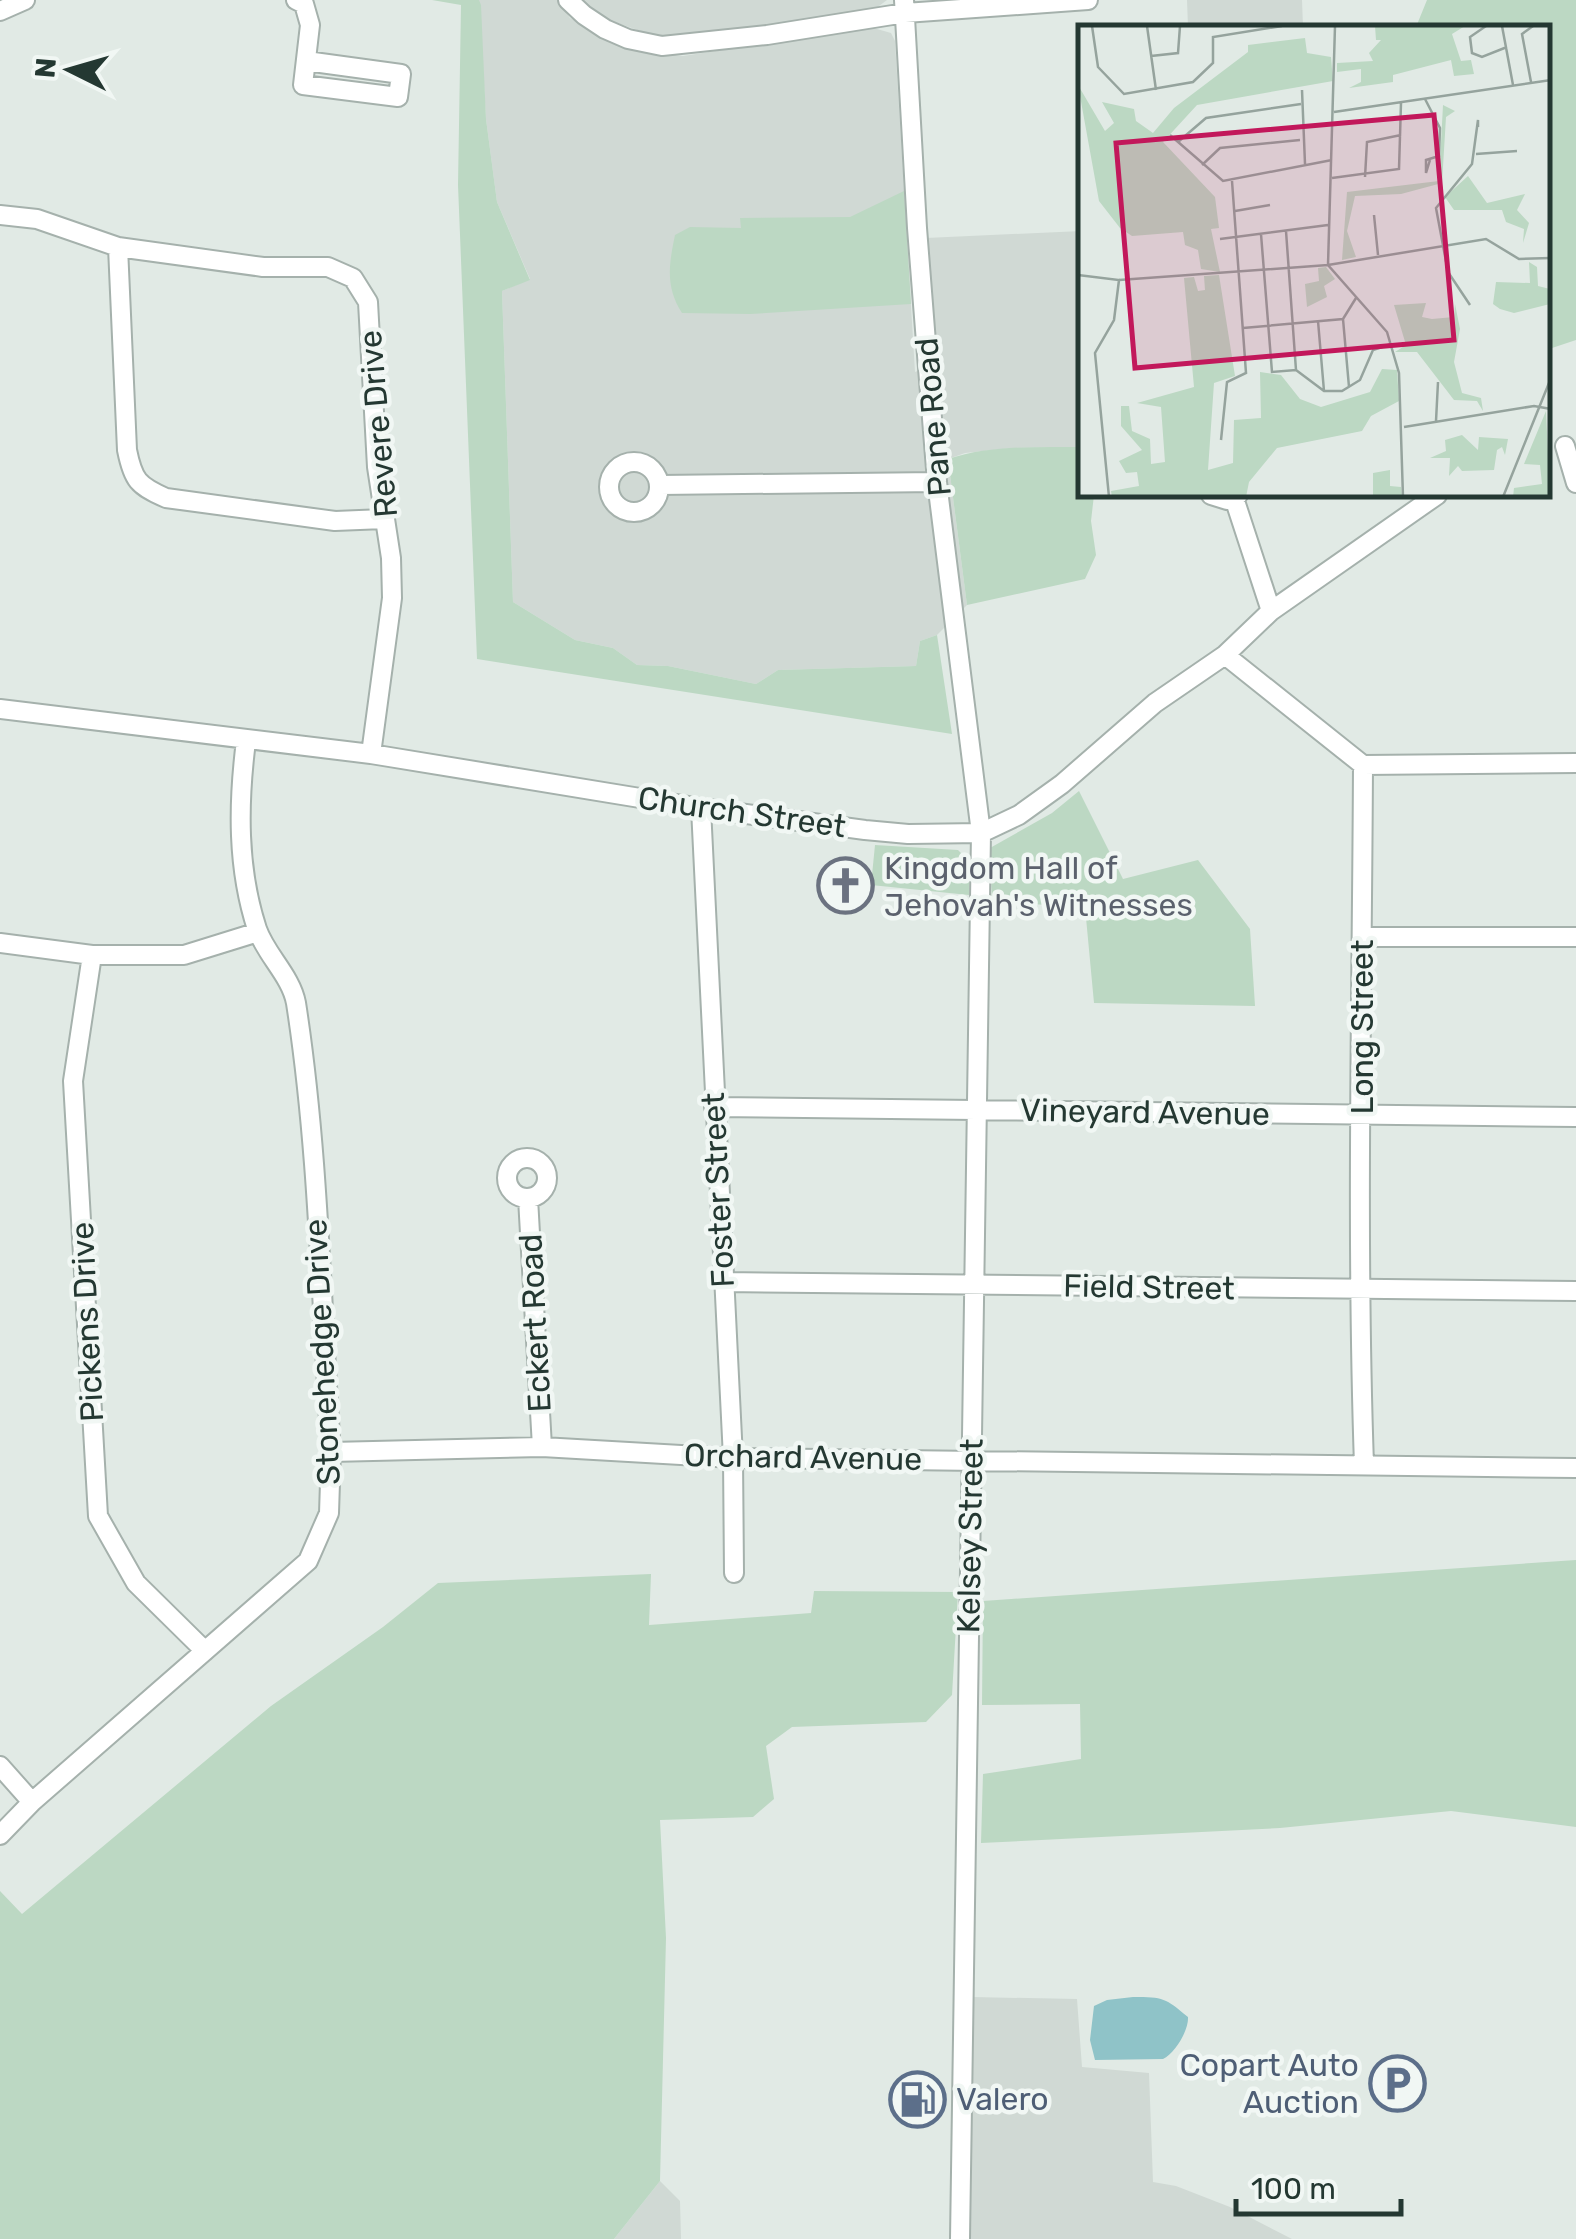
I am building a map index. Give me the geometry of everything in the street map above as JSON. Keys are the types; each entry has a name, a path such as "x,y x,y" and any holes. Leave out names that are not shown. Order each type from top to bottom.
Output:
{"street":[{"path":"0,11 25,0"},
{"path":"296,0 304,4 310,24 303,84 398,97 401,74 306,61"},
{"path":"568,0 605,29 628,40 662,46 766,35 905,7 1088,0"},
{"name":"Pane Road","path":"905,7 937,482 981,833"},
{"name":"Revere Drive","path":"0,215 37,219 118,246 263,267 328,267 352,278 368,302 377,468 391,558 392,598 371,754"},
{"path":"118,246 127,450 132,474 146,490 166,498 335,521 384,518"},
{"path":"1563,446 1576,483"},
{"path":"660,486 937,482"},
{"path":"1237,498 1271,611"},
{"name":"Church Street","path":"0,708 371,754 701,808 865,830 981,833 1028,809 1062,784 1155,704 1224,655 1271,611 1433,498"},
{"path":"1224,655 1363,765 1576,764"},
{"name":"Stonehedge Drive","path":"0,1834 308,1561 329,1513 330,1452 306,1071 294,995 258,932 241,854 240,792 246,740"},
{"name":"Long Street","path":"1363,765 1358,1289 1364,1465"},
{"name":"Foster Street","path":"701,808 733,1458 734,1573"},
{"name":"Kelsey Street","path":"960,2239 981,833"},
{"path":"0,942 92,955 184,956 258,932"},
{"path":"1363,937 1576,937"},
{"name":"Pickens Drive","path":"92,955 73,1081 98,1516 136,1584 205,1651"},
{"name":"Vineyard Avenue","path":"714,1107 1576,1117"},
{"name":"Eckert Road","path":"528,1198 542,1447"},
{"name":"Field Street","path":"723,1282 1576,1292"},
{"name":"Orchard Avenue","path":"330,1452 542,1447 733,1458 1576,1468"},
{"path":"0,1766 32,1802"}],"shaded area":[{"path":"479,0 557,0 570,18 637,51 683,56 870,27 891,33 895,41 915,372 932,365 926,238 1078,231 1078,447 1013,448 965,453 948,459 967,605 937,635 920,641 916,666 778,670 756,684 668,666 637,665 613,648 575,640 513,602 502,291 530,279 497,202 486,119"},
{"path":"581,0 887,0 871,12 690,36 652,35 603,18"},
{"path":"1187,0 1302,0 1303,25 1188,25"},
{"path":"972,1997 1077,1999 1082,2067 1149,2073 1153,2182 1176,2186 1230,2207 1292,2239 971,2239"},
{"path":"660,2181 680,2201 681,2239 614,2239"}],"green space":[{"path":"432,0 479,0 481,5 486,119 497,202 530,280 502,291 513,602 575,640 613,648 637,665 668,666 756,684 778,670 916,666 920,641 937,635 952,734 477,659 458,185 461,5"},
{"path":"1427,0 1576,0 1576,340 1551,348 1551,25 1417,25"},
{"path":"904,191 911,304 750,314 682,313 670,275 675,235 690,227 741,228 740,218 850,217"},
{"path":"1031,447 1078,447 1078,498 1094,498 1091,521 1096,555 1085,579 967,605 948,459"},
{"path":"1079,791 1123,879 1198,860 1250,929 1255,1006 1094,1003 1085,907 992,902 990,848 1052,813"},
{"path":"875,845 958,850 970,862 969,895 871,885"},
{"path":"1576,1560 1576,1827 1451,1811 1280,1828 981,1843 983,1774 1081,1759 1080,1704 982,1705 983,1601"},
{"path":"651,1574 649,1625 811,1613 814,1591 958,1592 952,1695 926,1722 792,1727 766,1746 774,1799 753,1817 660,1820 666,1938 660,2181 614,2239 0,2239 0,1891 22,1914 271,1706 438,1583"}],"water":[{"path":"1133,1997 1164,2000 1188,2017 1180,2041 1163,2059 1095,2060 1090,2040 1094,2006"}],"place":[{"name":"Kingdom Hall of Jehovah's Witnesses","path":"845,886"},
{"name":"Copart Auto Auction","path":"1398,2083"},
{"name":"Valero","path":"917,2099"}]}
